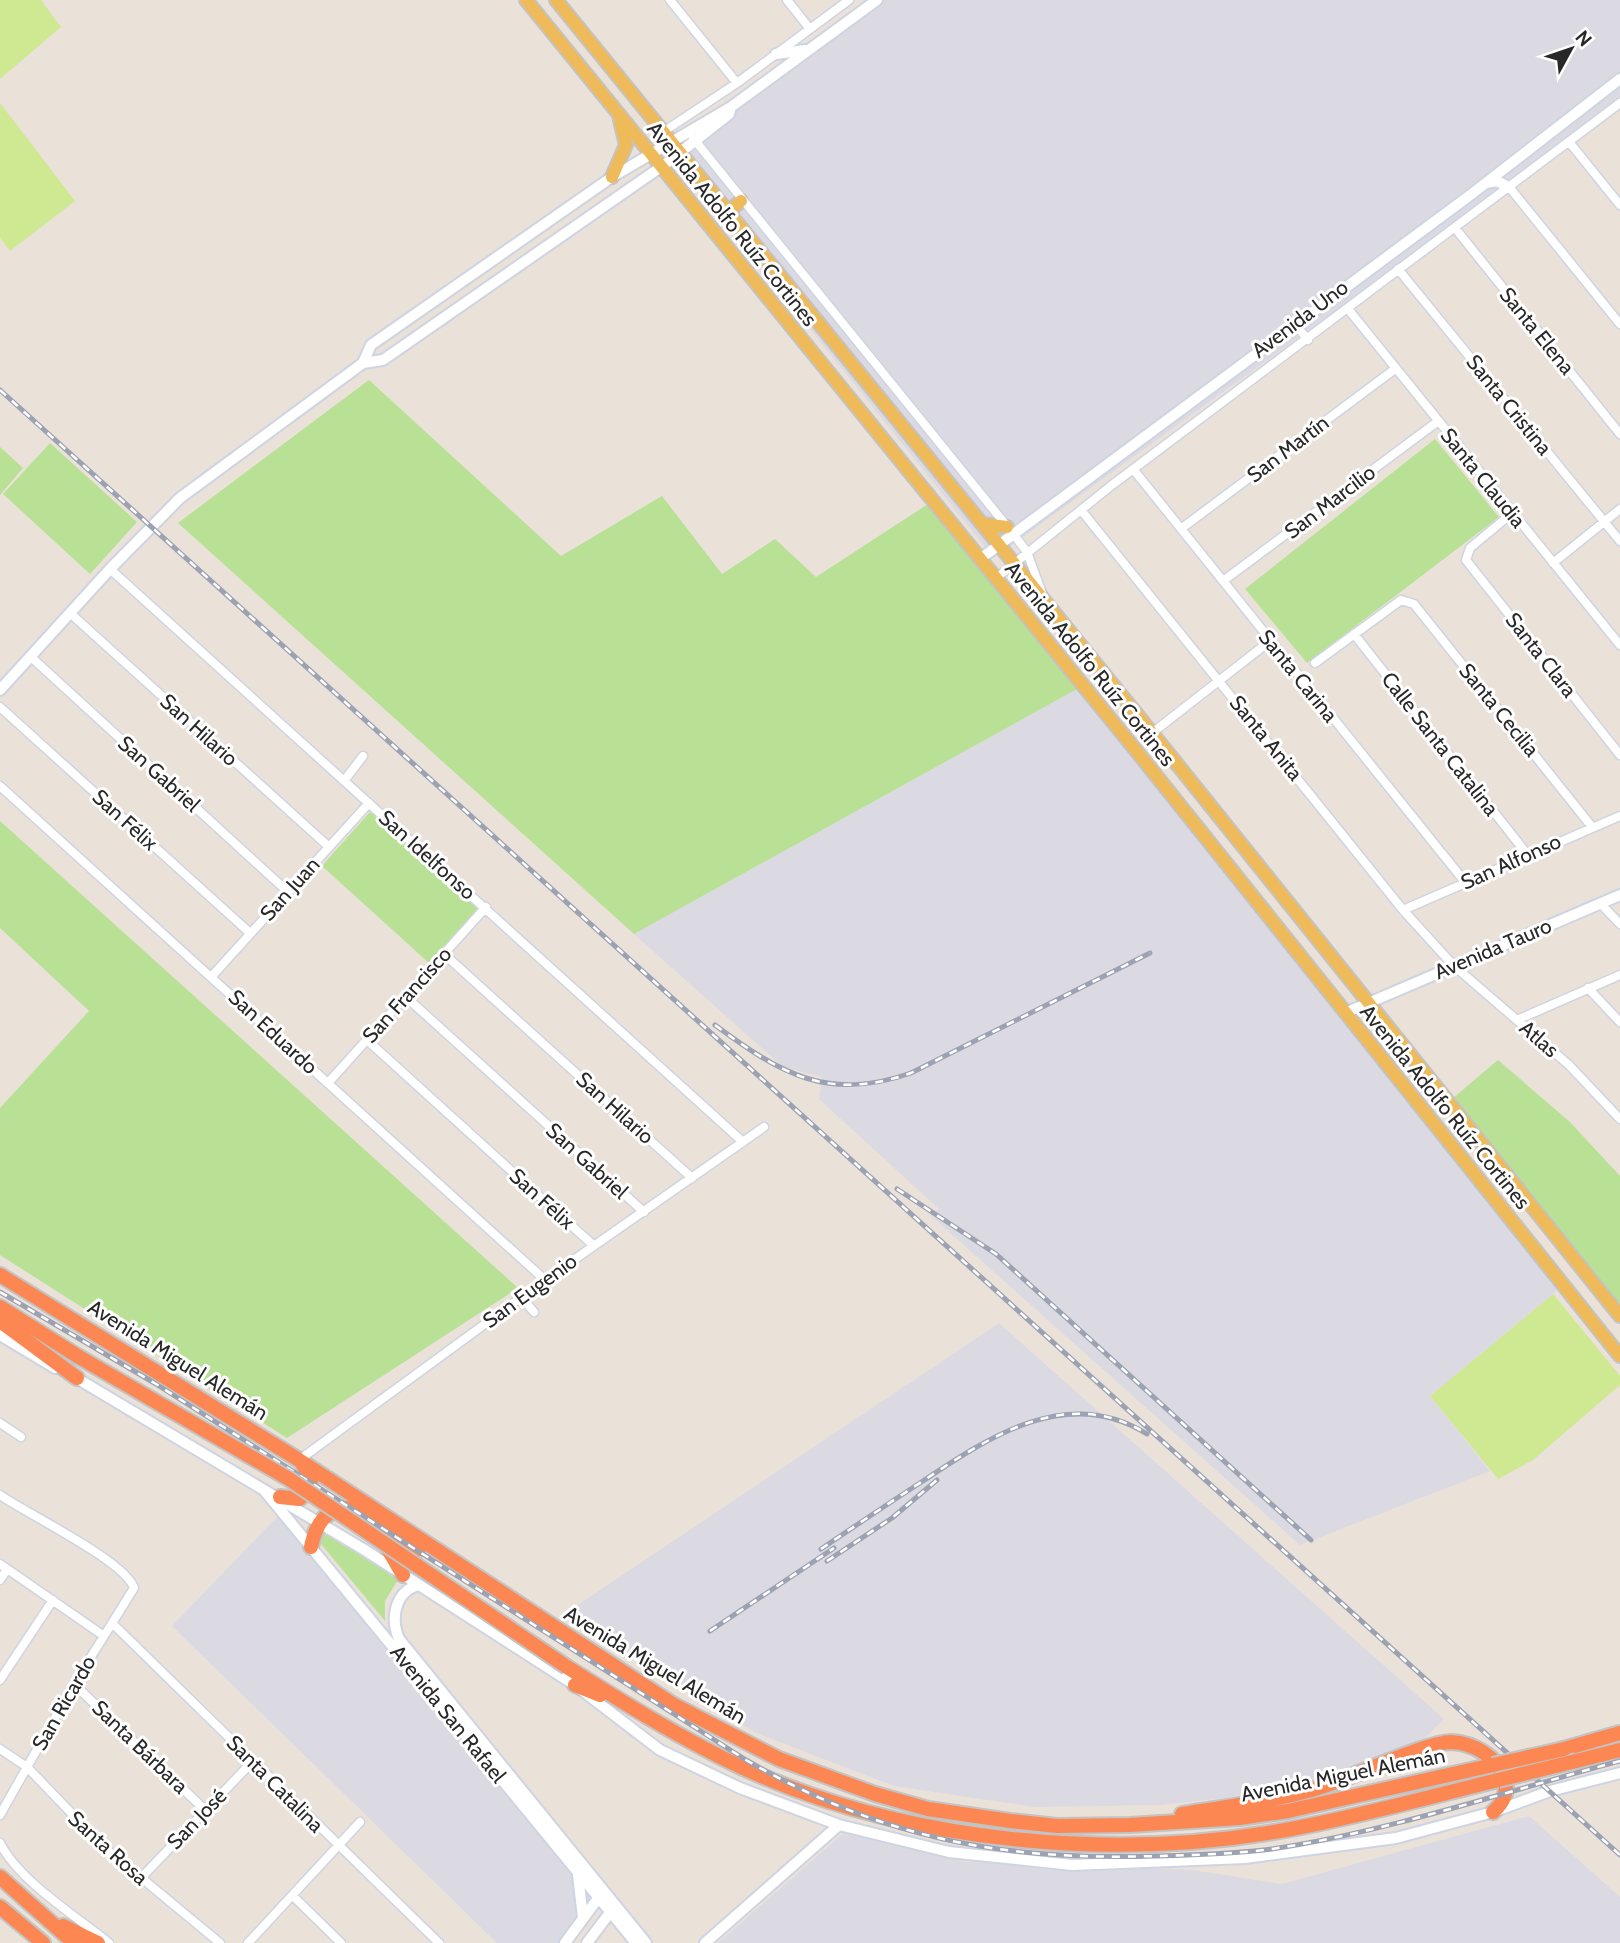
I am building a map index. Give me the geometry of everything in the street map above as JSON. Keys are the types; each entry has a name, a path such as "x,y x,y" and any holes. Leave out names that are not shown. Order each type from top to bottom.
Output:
{"highway":[{"name":"Avenida Miguel Alemán","path":"0,1275 299,1460 437,1549 541,1621 721,1731 779,1759 875,1794 928,1809 1057,1826 1130,1825 1240,1818 1288,1811 1564,1749 1620,1733"},
{"name":"Avenida Miguel Alemán","path":"0,1307 79,1357 289,1479 633,1709 695,1744 782,1784 882,1814 1004,1838 1122,1845 1262,1833 1620,1750"},
{"path":"0,1321 77,1378"},
{"path":"280,1497 299,1499 309,1491 312,1479 299,1460"},
{"path":"311,1547 320,1522 333,1511 347,1508 407,1541 511,1606 541,1621"},
{"path":"403,1575 389,1551 397,1543 407,1541"},
{"path":"575,1685 633,1709"},
{"path":"1130,1825 1321,1787 1452,1742 1478,1749 1500,1768 1506,1783 1505,1796 1493,1812"},
{"path":"0,1877 74,1943"},
{"path":"0,1907 43,1943"},
{"path":"49,1919 97,1943"}],"main road":[{"name":"Avenida Adolfo Ruíz Cortines","path":"526,0 980,559 1620,1356"},
{"name":"Avenida Adolfo Ruíz Cortines","path":"556,0 1000,545 1620,1316"},
{"path":"612,177 626,145 619,116"},
{"path":"729,211 741,201"},
{"path":"983,524 1010,531"}],"street":[{"path":"670,0 737,83"},
{"path":"787,0 810,29"},
{"path":"663,132 737,83 849,0"},
{"path":"0,690 110,569 180,498 363,363 383,360 661,166 676,148 877,0"},
{"path":"776,54 808,50"},
{"name":"Avenida Uno","path":"980,559 1000,545 1010,531 1100,470 1294,323 1486,183 1620,79"},
{"name":"Avenida Uno","path":"995,579 1112,485 1620,103"},
{"path":"692,137 1027,552 1047,606"},
{"path":"1570,143 1620,205"},
{"path":"363,363 371,345 612,177 650,152 676,148"},
{"path":"1507,166 1510,188"},
{"path":"1486,183 1499,182 1510,188 1620,324"},
{"name":"Santa Elena","path":"1455,228 1620,434"},
{"name":"Santa Cristina","path":"1398,269 1620,541"},
{"name":"Santa Claudia","path":"1348,309 1511,514 1620,645"},
{"path":"1294,323 1308,340"},
{"name":"San Martín","path":"1182,528 1395,369"},
{"name":"San Marcilio","path":"1223,581 1437,422"},
{"path":"1100,470 1112,485"},
{"name":"Santa Carina","path":"1133,470 1465,882"},
{"path":"1553,563 1620,509"},
{"name":"Santa Anita","path":"1081,510 1403,910 1453,965"},
{"name":"Santa Clara","path":"1511,514 1466,554 1466,560 1620,755"},
{"name":"San Idelfonso","path":"110,569 743,1142"},
{"name":"Santa Cecilia","path":"1353,634 1401,600 1414,604 1592,827"},
{"name":"San Hilario","path":"70,613 328,846"},
{"path":"1315,663 1353,634"},
{"name":"Calle Santa Catalina","path":"1353,634 1527,855"},
{"path":"1152,733 1270,641"},
{"name":"San Gabriel","path":"31,657 288,891"},
{"name":"San Félix","path":"0,707 250,933"},
{"path":"344,781 363,756"},
{"name":"San Eduardo","path":"0,786 545,1280"},
{"name":"San Juan","path":"212,976 369,803"},
{"name":"San Alfonso","path":"1403,910 1620,816"},
{"name":"Avenida Tauro","path":"1345,1013 1620,895"},
{"path":"1601,904 1620,924"},
{"name":"San Francisco","path":"328,1083 486,907"},
{"name":"San Hilario","path":"444,954 692,1178"},
{"name":"Atlas","path":"1453,965 1583,1079 1620,1119"},
{"path":"1517,1020 1620,975"},
{"path":"1588,988 1620,1022"},
{"name":"San Gabriel","path":"406,997 644,1212"},
{"name":"San Félix","path":"367,1040 593,1245"},
{"name":"San Eugenio","path":"299,1460 593,1245 764,1127"},
{"path":"521,1297 534,1312"},
{"path":"0,1335 320,1522 575,1685 660,1750 740,1788 839,1825 948,1852 1072,1865 1131,1865 1290,1854 1396,1838 1493,1812 1550,1791 1620,1773"},
{"path":"0,1423 21,1437"},
{"name":"Avenida San Rafael","path":"260,1485 576,1869 601,1894"},
{"name":"San Ricardo","path":"0,1495 111,1562 129,1578 133,1593 74,1684 0,1815"},
{"path":"0,1580 4,1566 104,1636"},
{"name":"Avenida San Rafael","path":"419,1586 406,1590 397,1602 394,1618 399,1639 601,1894 646,1943"},
{"path":"0,1680 53,1600"},
{"name":"Santa Catalina","path":"113,1624 439,1943"},
{"name":"Santa Bárbara","path":"74,1684 205,1810"},
{"name":"Santa Rosa","path":"0,1749 27,1767 80,1825 220,1943"},
{"name":"San José","path":"141,1878 253,1761"},
{"path":"248,1943 360,1822"},
{"path":"705,1943 839,1825"},
{"path":"0,1843 13,1863 109,1943"},
{"path":"576,1869 581,1887 583,1919"},
{"path":"565,1943 601,1894"},
{"path":"293,1896 341,1943"},
{"path":"587,1943 613,1908"},
{"name":"Avenida San Rafael","path":"613,1908 633,1939"},
{"path":"598,1928 633,1939"}],"shaded area":[{"path":"867,0 1620,0 1620,104 994,558 664,147"},
{"path":"1077,689 1560,1288 1430,1396 1490,1471 1300,1545 930,1215 939,1209 819,1099 822,1077 783,1067 634,934"},
{"path":"999,1323 1444,1719 1422,1741 1279,1792 1161,1805 1034,1807 894,1786 756,1733 563,1615"},
{"path":"279,1515 598,1907 573,1943 497,1943 172,1626"},
{"path":"1529,1816 1620,1897 1620,1943 718,1943 846,1831 965,1862 1193,1870 1282,1884"}],"green space":[{"path":"0,0 41,0 61,27 0,79"},
{"path":"0,103 75,201 10,251 0,238"},
{"path":"369,380 561,556 662,496 722,574 775,539 816,577 928,504 1077,689 634,934 178,523"},
{"path":"1435,439 1499,517 1307,663 1245,589"},
{"path":"50,443 137,522 90,574 3,494"},
{"path":"0,447 23,468 0,495"},
{"path":"369,813 375,813 477,905 477,911 429,963 322,866"},
{"path":"0,821 518,1288 287,1438 0,1255 0,1108 89,1011 0,928"},
{"path":"1498,1060 1570,1122 1620,1176 1620,1306 1452,1099"},
{"path":"1553,1294 1620,1376 1620,1385 1533,1460 1498,1479 1430,1396"},
{"path":"323,1529 399,1578 385,1601 385,1621 321,1544"}],"railway":[{"path":"0,390 1620,1855"},
{"path":"715,1025 762,1057 807,1078 855,1085 881,1081 911,1073 1150,953"},
{"path":"897,1189 996,1254 1311,1540"},
{"path":"0,1292 156,1384 746,1760 845,1809 894,1826 944,1839 1046,1854 1099,1857 1243,1852 1315,1842 1359,1832 1620,1761"},
{"path":"821,1549 948,1464 1030,1422 1059,1415 1088,1414 1117,1420 1147,1434"},
{"path":"827,1561 892,1518 937,1480"},
{"path":"710,1631 834,1548"}]}
